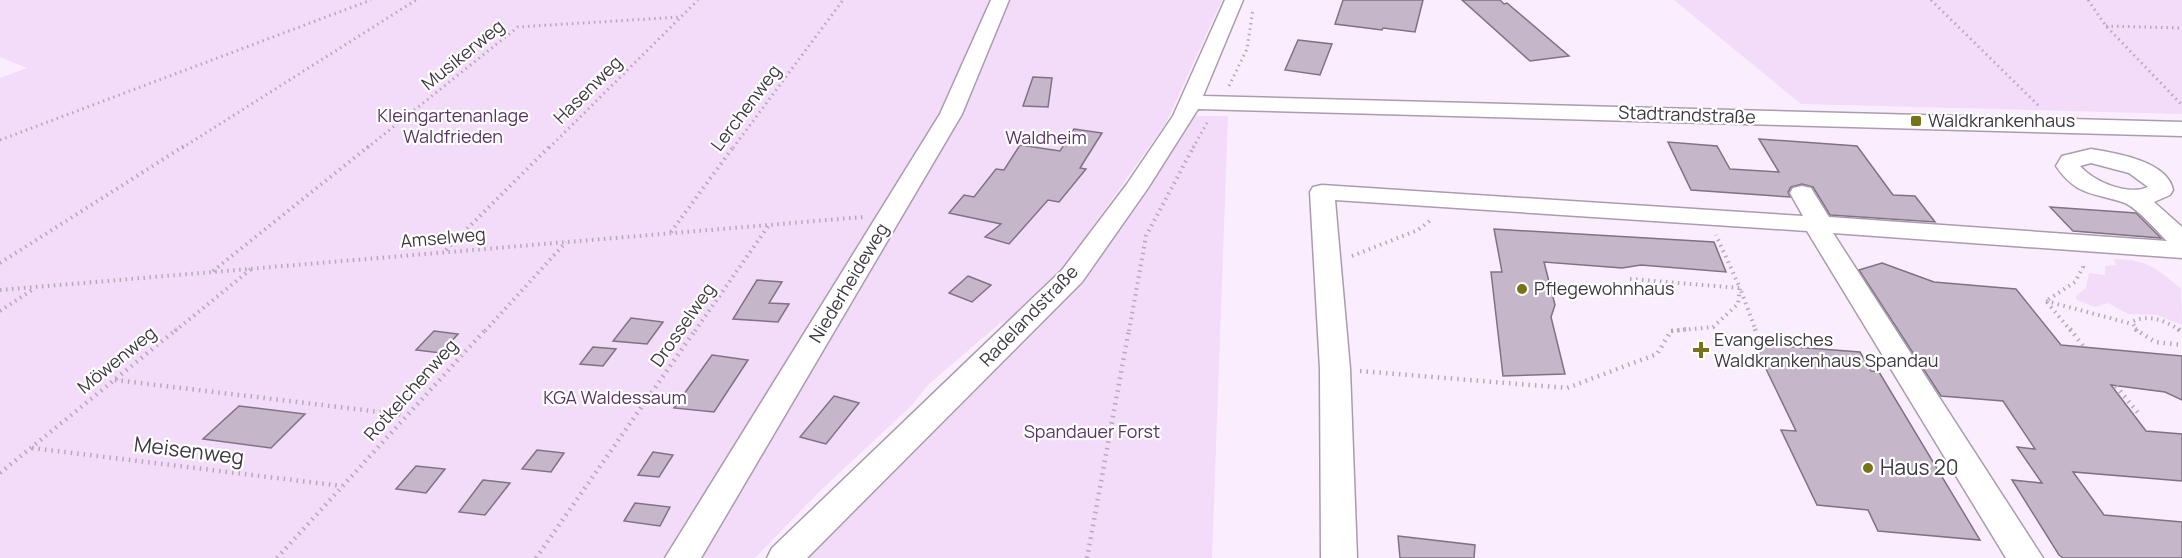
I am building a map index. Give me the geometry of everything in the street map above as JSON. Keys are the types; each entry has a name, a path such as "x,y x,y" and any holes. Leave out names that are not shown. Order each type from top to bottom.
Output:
{"street":[{"name":"Niederheideweg","path":"683,558 951,114 1000,0"},
{"name":"Radelandstraße","path":"785,558 1072,276 1136,188 1192,102 1234,0"},
{"name":"Stadtrandstraße","path":"1192,102 2182,129"},
{"path":"2060,126 2091,156 2130,165 2149,174 2160,184 2161,190 2157,194 2134,197 2182,241"},
{"path":"1339,558 1335,369 1322,192 1708,216 2182,250"},
{"path":"1802,193 1818,224 2025,558"}],"path":[{"path":"0,140 370,0"},
{"path":"0,263 416,0"},
{"name":"Hasenweg","path":"446,251 699,0"},
{"name":"Lerchenweg","path":"671,232 843,0"},
{"path":"1087,558 1146,236 1167,193 1243,63 1252,39 1254,0"},
{"path":"1931,0 2060,126"},
{"path":"2088,0 2106,26 2182,105"},
{"name":"Musikerweg","path":"212,272 518,27 681,17"},
{"path":"2106,26 2182,28"},
{"name":"Amselweg","path":"0,290 890,215"},
{"path":"1708,216 1740,288 1760,342"},
{"path":"1326,265 1418,230 1434,218"},
{"name":"Drosselweg","path":"536,558 769,225"},
{"name":"Rotkelchenweg","path":"277,558 567,241"},
{"path":"2046,301 2075,282 2083,267 2075,243"},
{"name":"Möwenweg","path":"0,473 251,269"},
{"path":"1630,279 1740,288"},
{"path":"1335,369 1567,388 1657,354 1671,331 1713,327 1738,304 1740,288"},
{"path":"0,311 33,289"},
{"path":"2046,301 2132,324 2137,332 2155,342 2182,345"},
{"path":"2046,301 2084,347"},
{"path":"2132,324 2136,319 2153,319 2182,332"},
{"path":"115,380 406,416"},
{"path":"2116,386 2139,414"},
{"name":"Meisenweg","path":"32,448 342,486"}],"green space":[{"path":"0,0 1002,0 989,44 991,44 1010,0 1222,0 1166,123 1061,271 1006,321 999,324 929,384 911,406 821,490 755,558 0,558 0,78 27,68 0,57"},
{"path":"1674,0 2182,0 2182,114 1801,104"},
{"name":"Spandauer Forst","path":"1184,116 1228,116 1212,558 785,558 1072,276"},
{"path":"2114,259 2136,261 2151,266 2181,288 2182,325 2157,315 2128,314 2108,303 2095,307 2077,300 2076,296 2086,288 2089,273 2105,275 2105,266 2116,265"}],"building":[{"path":"1343,0 1423,0 1415,32 1335,24"},
{"path":"1462,0 1500,0 1504,4 1507,3 1569,56 1530,61"},
{"path":"1298,40 1332,44 1320,75 1285,70"},
{"path":"1033,77 1052,78 1048,107 1023,106"},
{"path":"1074,129 1102,133 1080,168 1086,169 1059,202 1048,200 1009,244 985,237 1001,224 949,213 964,195 974,197 996,169 1004,170 1020,145 1060,151"},
{"path":"1759,139 1857,146 1893,195 1915,196 1935,222 1830,215 1813,187 1802,184 1791,187 1788,192 1790,197 1691,190 1668,142 1717,146 1730,169 1779,172"},
{"path":"2050,207 2136,213 2161,238 2073,231"},
{"name":"Pflegewohnhaus","path":"1494,229 1714,242 1726,272 1641,265 1622,268 1544,262 1555,305 1551,317 1565,374 1503,376 1491,272 1502,272"},
{"path":"1882,263 1934,282 2016,289 2061,345 2182,356 2182,400 2165,392 2111,385 2146,431 2182,434 2182,481 2073,472 2104,515 2182,522 2182,558 2063,558 2059,555 2012,480 2042,483 2017,447 2035,449 2003,401 1941,396 1859,270"},
{"path":"968,276 991,285 972,302 949,293"},
{"path":"757,280 782,282 769,303 789,304 778,322 733,319"},
{"path":"631,318 663,322 647,344 613,341"},
{"path":"434,331 458,334 441,353 416,350"},
{"name":"Haus 20","path":"1754,344 1860,352 1871,371 1879,372 1980,540 1878,531 1868,510 1817,505 1781,430 1796,431"},
{"path":"593,347 616,349 603,366 580,364"},
{"path":"712,355 748,360 714,412 674,408"},
{"path":"834,396 859,403 826,444 800,437"},
{"path":"239,406 305,414 271,448 203,439"},
{"path":"537,450 564,453 551,472 522,469"},
{"path":"653,452 673,455 659,477 638,475"},
{"path":"416,466 445,469 426,493 396,489"},
{"path":"483,480 510,483 485,515 459,512"},
{"path":"635,503 670,507 660,526 624,521"},
{"path":"1398,536 1475,545 1474,558 1400,558"}],"place":[{"name":"Waldkrankenhaus","path":"1916,121"},
{"name":"Pflegewohnhaus","path":"1522,289"},
{"name":"Evangelisches Waldkrankenhaus Spandau","path":"1701,350"},
{"name":"Haus 20","path":"1868,468"}],"park label":[{"name":"Kleingartenanlage Waldfrieden","path":"453,126"},
{"name":"Waldheim","path":"1046,138"},
{"name":"KGA Waldessaum","path":"615,398"}]}
